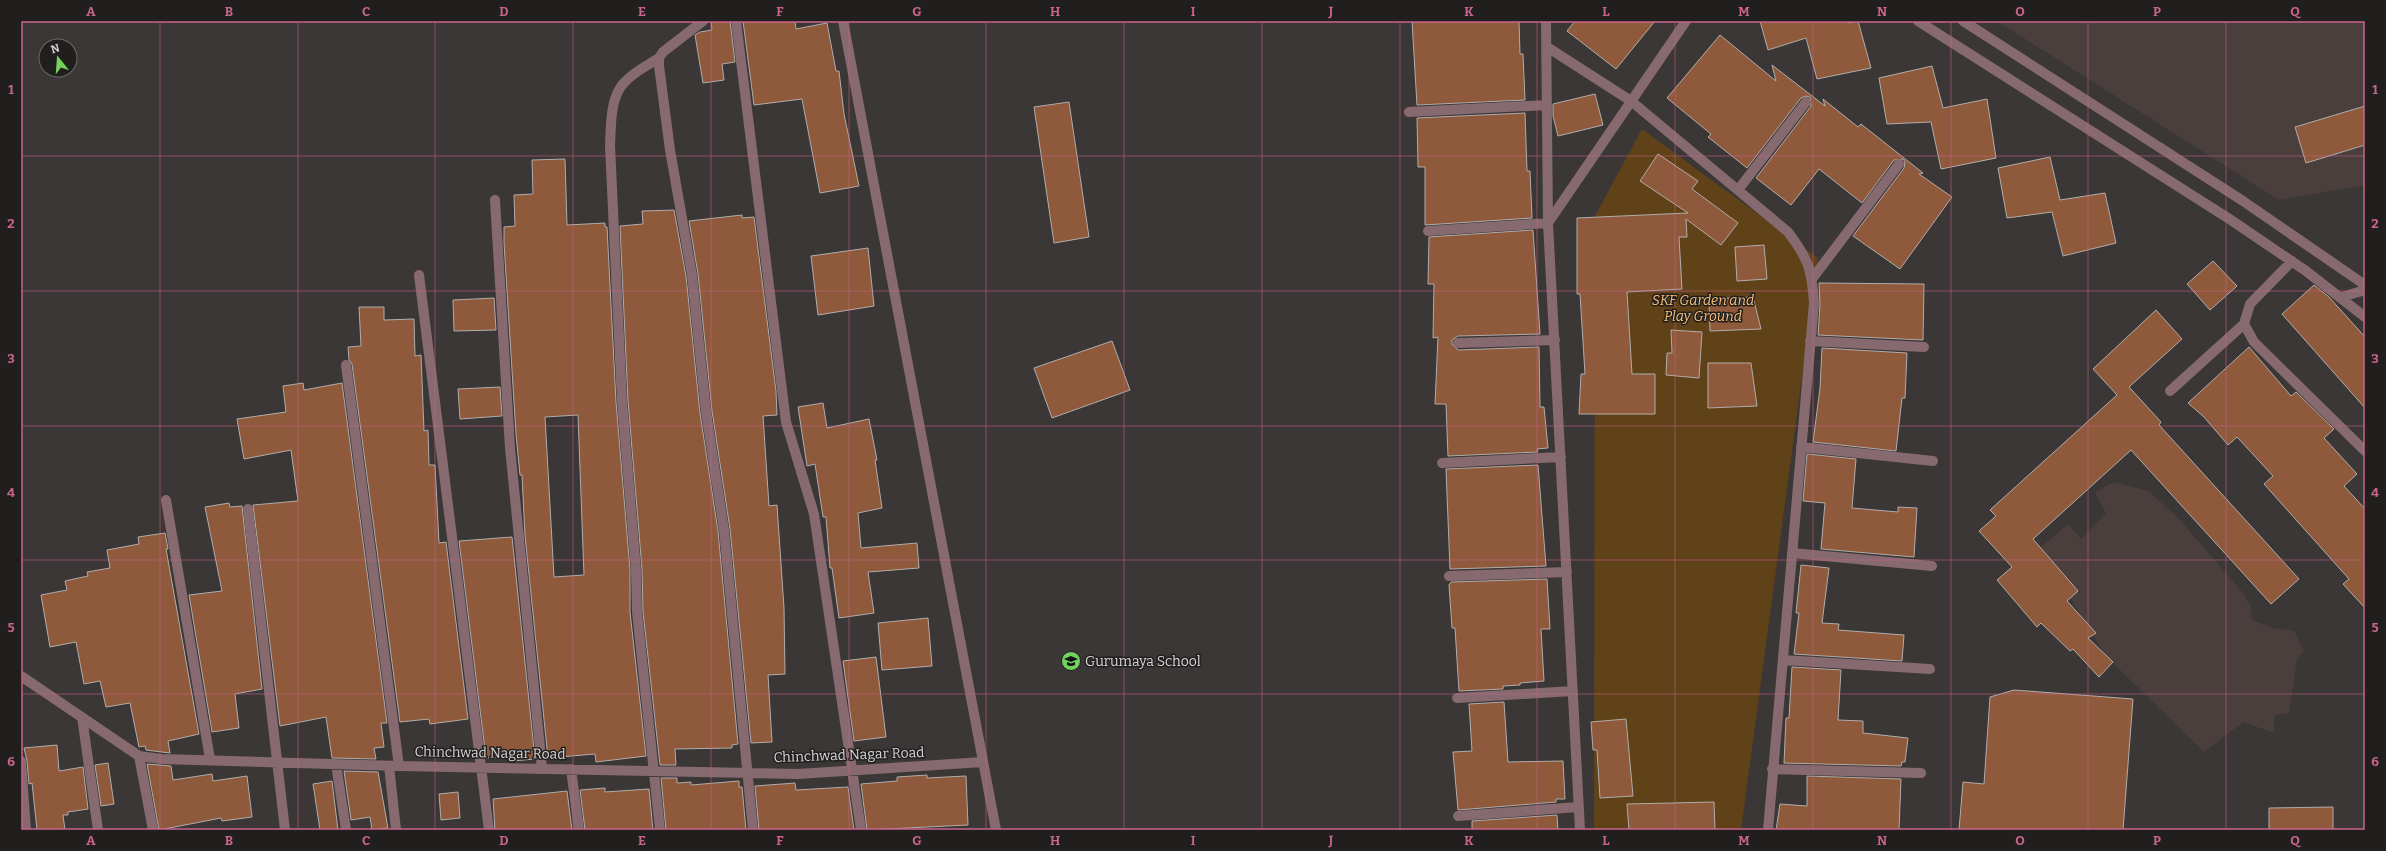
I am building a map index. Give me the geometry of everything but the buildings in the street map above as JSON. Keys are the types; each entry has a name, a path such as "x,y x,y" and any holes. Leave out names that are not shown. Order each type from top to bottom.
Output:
{"street":[{"path":"660,830 637,612 636,570 622,401 610,146 611,124 620,87 635,74 659,58 662,52 703,21"},
{"path":"736,21 786,422 814,514 861,830"},
{"path":"843,21 996,830"},
{"path":"1546,21 1548,223 1580,830"},
{"path":"1548,223 1686,21"},
{"path":"1918,21 2129,153 2292,261 2342,297 2365,317"},
{"path":"1963,21 2237,197 2365,285"},
{"path":"1547,47 1631,101 1788,232 1804,253 1812,279 1814,303 1772,769 1768,830"},
{"path":"659,58 670,150 692,274 706,412 724,530 753,830"},
{"path":"1738,190 1806,102"},
{"path":"1409,112 1547,105"},
{"path":"1812,279 1899,164"},
{"path":"495,200 510,448 542,768"},
{"path":"1428,231 1548,223"},
{"path":"2170,391 2244,324 2250,304 2292,261"},
{"path":"419,274 489,830"},
{"path":"2342,297 2365,290"},
{"path":"2244,324 2254,342 2365,451"},
{"path":"1458,343 1555,340"},
{"path":"1810,342 1924,347"},
{"path":"346,365 394,766 396,830"},
{"path":"1801,447 1932,461"},
{"path":"1442,463 1561,457"},
{"path":"166,500 210,759"},
{"path":"248,509 285,830"},
{"path":"1792,553 1932,566"},
{"path":"1449,576 1567,572"},
{"path":"1783,660 1930,669"},
{"name":"Chinchwad Nagar Road","path":"21,676 139,756 161,759 210,759 394,766 481,766 798,774 983,762"},
{"path":"1457,698 1573,691"},
{"path":"82,717 98,830"},
{"path":"139,756 153,830"},
{"path":"21,761 26,830"},
{"path":"336,764 346,830"},
{"path":"571,768 579,830"},
{"path":"1772,769 1921,772"},
{"path":"1458,816 1578,807"}],"shaded area":[{"path":"1997,21 2365,21 2365,185 2279,200"},
{"path":"2113,482 2149,491 2180,520 2244,594 2250,605 2252,620 2273,628 2294,631 2304,651 2297,659 2289,713 2274,715 2274,733 2243,722 2204,752 2106,656 2040,548 2068,524 2081,539 2106,513 2095,493"}],"green space":[{"name":"SKF Garden and Play Ground","path":"1642,129 1818,258 1741,830 1594,830 1595,216"}],"place":[{"name":"Gurumaya School","path":"1071,661"}]}
